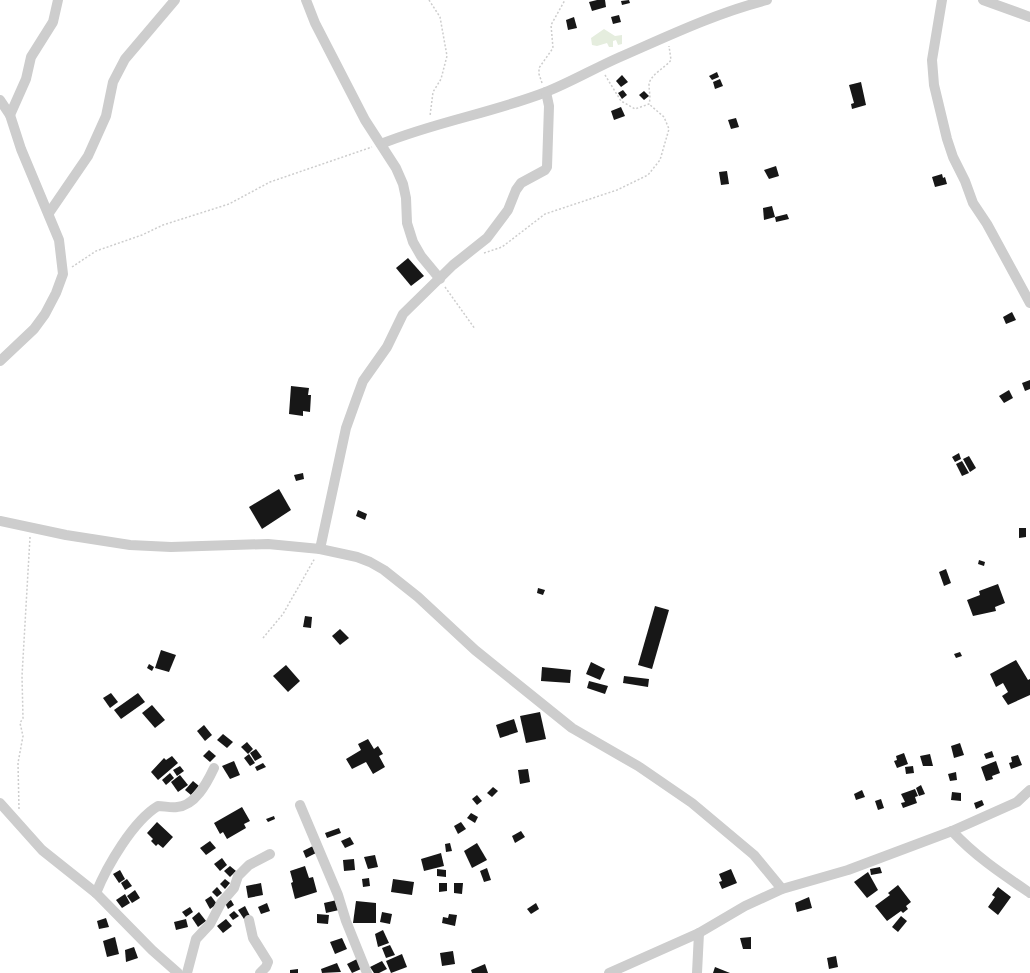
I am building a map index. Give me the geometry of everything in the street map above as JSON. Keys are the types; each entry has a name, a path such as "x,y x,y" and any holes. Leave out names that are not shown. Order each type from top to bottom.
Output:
{"street":[{"path":"10,115 26,79 31,57 53,22 58,0"},
{"path":"49,213 88,156 106,116 113,82 124,59 175,0"},
{"path":"306,0 313,17 365,120 396,168 406,198 407,223 413,242 421,256 440,279"},
{"path":"381,144 546,92 664,38 736,8 767,0"},
{"path":"942,0 932,54 932,70 934,85 947,139 953,157 965,181 973,203 987,224 1030,303"},
{"path":"982,0 1030,17"},
{"path":"320,549 346,428 363,381 387,347 403,314 453,265 487,238 508,210 516,190 521,183 545,170 547,167 549,112 546,92"},
{"path":"0,100 10,115 21,149 59,240 63,274 56,293 45,314 34,329 0,361"},
{"path":"0,521 31,529 100,542 171,547 268,544 320,549 357,557 384,570 418,597 493,665 572,728 638,766 692,803 754,855 782,889"},
{"path":"96,893 112,858 140,823 158,806 176,807 191,803 208,781 214,768"},
{"path":"1017,802 1030,790"},
{"path":"609,973 699,933 745,906 782,889 848,870 952,831 1017,802 1030,798"},
{"path":"0,803 42,850 96,893 152,950 178,973"},
{"path":"300,805 338,894 346,921 367,973"},
{"path":"952,831 967,847 1030,893"},
{"path":"187,973 196,939 210,924 221,903 234,888 238,876 249,865 270,854"},
{"path":"249,920 253,938 268,962 266,967 260,973"},
{"path":"697,973 699,933"}],"path":[{"path":"429,0 440,17 447,56 441,79 433,92 430,116"},
{"path":"546,92 538,74 539,68 553,48 551,25 565,0"},
{"path":"649,104 651,96 649,83 654,76 666,67 671,60 668,44 664,38"},
{"path":"602,66 609,83 621,101 635,109 649,104"},
{"path":"478,255 502,247 545,214 617,190 648,175 660,160 669,129 664,117 649,104"},
{"path":"63,274 96,251 163,225 229,204 270,182 381,144"},
{"path":"440,279 475,329"},
{"path":"19,825 18,763 23,736 20,723 23,718 22,676 31,529"},
{"path":"263,638 284,614 320,549"}],"green space":[{"path":"604,29 615,36 622,35 622,44 618,45 616,40 613,41 613,47 609,47 607,43 597,46 592,45 591,38"}],"building":[{"path":"605,0 606,7 592,11 589,2"},
{"path":"629,0 630,3 622,5 621,1"},
{"path":"619,15 621,22 613,24 611,17"},
{"path":"574,17 577,28 568,30 566,20"},
{"path":"717,72 719,77 712,80 709,76"},
{"path":"622,75 628,82 621,87 616,81"},
{"path":"720,79 723,86 715,89 713,82"},
{"path":"861,82 866,105 852,109 851,104 854,103 849,85"},
{"path":"623,90 627,95 622,99 618,93"},
{"path":"644,91 649,96 644,100 639,95"},
{"path":"621,107 625,116 614,120 611,111"},
{"path":"736,118 739,127 731,129 728,120"},
{"path":"776,166 779,176 769,179 764,170"},
{"path":"727,171 729,184 721,185 719,172"},
{"path":"942,174 943,178 945,177 947,184 935,187 932,177"},
{"path":"772,206 775,217 764,220 763,208"},
{"path":"787,214 789,219 776,222 775,217"},
{"path":"408,258 424,276 411,286 396,268"},
{"path":"1012,312 1016,320 1006,324 1003,317"},
{"path":"1030,380 1030,389 1025,391 1022,383"},
{"path":"291,386 309,388 308,395 311,395 310,412 303,411 303,416 289,414"},
{"path":"1009,390 1013,398 1004,403 999,396"},
{"path":"959,453 961,459 955,462 952,457"},
{"path":"969,456 976,468 970,472 963,459"},
{"path":"962,461 969,473 962,476 956,464"},
{"path":"303,473 304,479 296,481 294,475"},
{"path":"279,489 291,510 262,529 249,507"},
{"path":"358,510 367,514 365,520 356,516"},
{"path":"1019,528 1026,528 1026,537 1019,538"},
{"path":"979,560 985,562 984,566 978,564"},
{"path":"946,569 951,583 944,586 939,572"},
{"path":"998,584 1005,603 995,607 996,611 973,616 967,600 980,595 979,591"},
{"path":"538,588 545,590 543,595 537,593"},
{"path":"655,606 669,610 652,669 638,665"},
{"path":"305,616 312,617 311,628 303,627"},
{"path":"340,629 349,638 340,645 332,636"},
{"path":"161,650 176,655 169,672 155,668"},
{"path":"960,652 962,656 956,658 954,654"},
{"path":"1016,660 1028,680 1030,679 1030,695 1008,705 1002,696 1008,692 1003,683 996,687 990,674"},
{"path":"591,662 605,669 600,680 586,674"},
{"path":"149,664 154,667 152,671 147,668"},
{"path":"286,665 300,681 288,692 273,676"},
{"path":"542,667 571,670 570,683 541,681"},
{"path":"624,676 649,679 648,687 623,683"},
{"path":"589,681 608,686 605,694 587,688"},
{"path":"111,693 118,702 110,708 103,698"},
{"path":"138,693 145,702 121,719 114,710"},
{"path":"152,705 165,720 155,728 142,713"},
{"path":"540,712 546,739 526,743 520,716"},
{"path":"514,719 518,732 500,738 496,725"},
{"path":"204,725 212,735 205,741 197,731"},
{"path":"223,734 233,742 227,748 217,740"},
{"path":"368,739 374,749 378,746 383,754 379,756 385,767 373,774 366,762 352,769 346,759 361,750 358,744"},
{"path":"247,742 253,749 248,754 241,747"},
{"path":"960,743 964,755 954,758 951,746"},
{"path":"256,749 262,757 255,761 250,753"},
{"path":"209,750 216,756 210,762 203,756"},
{"path":"992,751 994,757 986,759 984,754"},
{"path":"904,753 908,764 897,768 894,761 897,760 896,756"},
{"path":"249,754 255,763 250,766 244,758"},
{"path":"930,754 933,766 923,766 920,756"},
{"path":"1018,755 1022,765 1011,769 1009,763 1012,762 1011,757"},
{"path":"172,756 178,763 158,780 151,772 164,758 166,760"},
{"path":"234,761 240,775 230,779 222,766"},
{"path":"996,761 1000,773 992,776 993,779 986,781 981,767"},
{"path":"263,763 266,767 257,771 255,767"},
{"path":"180,766 184,771 177,776 173,770"},
{"path":"913,766 914,773 906,774 905,767"},
{"path":"528,769 530,782 520,784 518,770"},
{"path":"956,772 957,780 950,781 948,774"},
{"path":"170,773 174,778 166,785 162,780"},
{"path":"180,775 188,785 178,792 171,782"},
{"path":"193,781 199,786 191,795 185,790"},
{"path":"921,785 925,794 919,796 916,788"},
{"path":"493,787 498,791 492,797 487,793"},
{"path":"915,789 918,796 915,797 917,803 903,808 901,803 905,802 901,794"},
{"path":"862,790 865,797 856,800 854,794"},
{"path":"952,792 961,793 961,801 951,800"},
{"path":"477,795 482,801 477,805 472,799"},
{"path":"881,799 884,808 878,810 875,801"},
{"path":"982,800 984,805 976,809 974,803"},
{"path":"242,807 250,821 244,824 246,828 227,839 223,832 220,834 214,823"},
{"path":"471,813 478,817 475,823 467,818"},
{"path":"274,816 275,819 268,822 266,819"},
{"path":"157,822 173,837 163,848 158,844 156,846 151,841 153,839 147,833"},
{"path":"461,822 466,829 458,834 454,826"},
{"path":"339,828 341,833 327,838 325,833"},
{"path":"521,831 525,837 515,843 512,836"},
{"path":"350,837 354,844 345,848 341,841"},
{"path":"210,841 216,848 206,855 200,848"},
{"path":"450,843 452,851 446,852 445,844"},
{"path":"477,843 487,860 472,868 464,851"},
{"path":"313,846 316,853 306,858 303,851"},
{"path":"441,853 444,866 424,871 421,859"},
{"path":"375,855 378,867 368,869 364,857"},
{"path":"222,858 227,865 220,871 214,864"},
{"path":"354,859 355,870 344,871 343,860"},
{"path":"230,866 236,871 230,877 224,871"},
{"path":"305,866 309,878 313,877 317,892 295,899 290,871"},
{"path":"880,867 882,873 871,875 870,869"},
{"path":"487,868 491,880 484,882 480,871"},
{"path":"437,869 446,870 446,877 437,876"},
{"path":"731,869 737,883 722,889 719,882 722,881 719,874"},
{"path":"120,870 125,879 119,883 113,874"},
{"path":"868,872 878,890 867,898 854,882"},
{"path":"369,878 370,886 363,887 362,879"},
{"path":"127,879 132,886 125,890 121,883"},
{"path":"225,879 230,883 225,889 220,884"},
{"path":"393,879 414,882 412,895 391,892"},
{"path":"261,883 263,895 248,898 246,886"},
{"path":"439,883 447,883 447,891 439,892"},
{"path":"454,883 463,883 462,894 454,893"},
{"path":"898,885 911,902 906,906 908,909 903,913 901,911 887,921 875,906 890,895 888,893"},
{"path":"217,887 222,893 217,897 212,892"},
{"path":"998,887 1011,897 998,915 988,907 995,897 992,895"},
{"path":"135,890 140,898 132,903 127,896"},
{"path":"125,894 130,903 122,908 116,900"},
{"path":"211,896 217,904 210,909 205,900"},
{"path":"809,897 812,908 797,912 795,903"},
{"path":"231,900 234,905 228,909 225,903"},
{"path":"337,900 339,910 326,913 324,903"},
{"path":"356,901 376,903 376,923 353,923"},
{"path":"267,903 270,911 261,914 258,907"},
{"path":"536,903 539,909 531,914 527,909"},
{"path":"245,906 250,916 244,919 238,910"},
{"path":"190,907 193,912 186,917 182,912"},
{"path":"234,911 239,916 233,920 229,915"},
{"path":"199,912 206,921 198,927 192,918"},
{"path":"382,912 392,914 390,924 380,922"},
{"path":"317,914 329,915 328,924 317,923"},
{"path":"449,914 457,915 455,926 442,923 443,917 448,918"},
{"path":"901,916 907,921 898,932 892,927"},
{"path":"106,918 109,927 99,929 97,921"},
{"path":"186,919 188,927 176,930 174,922"},
{"path":"226,919 232,926 223,933 217,926"},
{"path":"383,930 389,943 378,947 375,934"},
{"path":"115,937 119,954 107,957 103,941"},
{"path":"751,937 751,949 743,949 740,938"},
{"path":"342,938 347,949 335,954 330,942"},
{"path":"390,945 395,955 386,958 382,948"},
{"path":"134,947 138,958 126,962 125,950"},
{"path":"453,951 455,964 442,966 440,953"},
{"path":"402,954 407,967 391,973 386,961"},
{"path":"836,956 838,967 829,969 827,958"},
{"path":"357,959 361,969 352,973 347,964"},
{"path":"382,961 387,969 379,973 374,973 370,967"},
{"path":"337,963 341,972 322,973 321,969"},
{"path":"485,964 488,973 472,973 471,970"},
{"path":"715,967 730,973 713,973"},
{"path":"298,969 298,973 290,973 290,970"}]}
